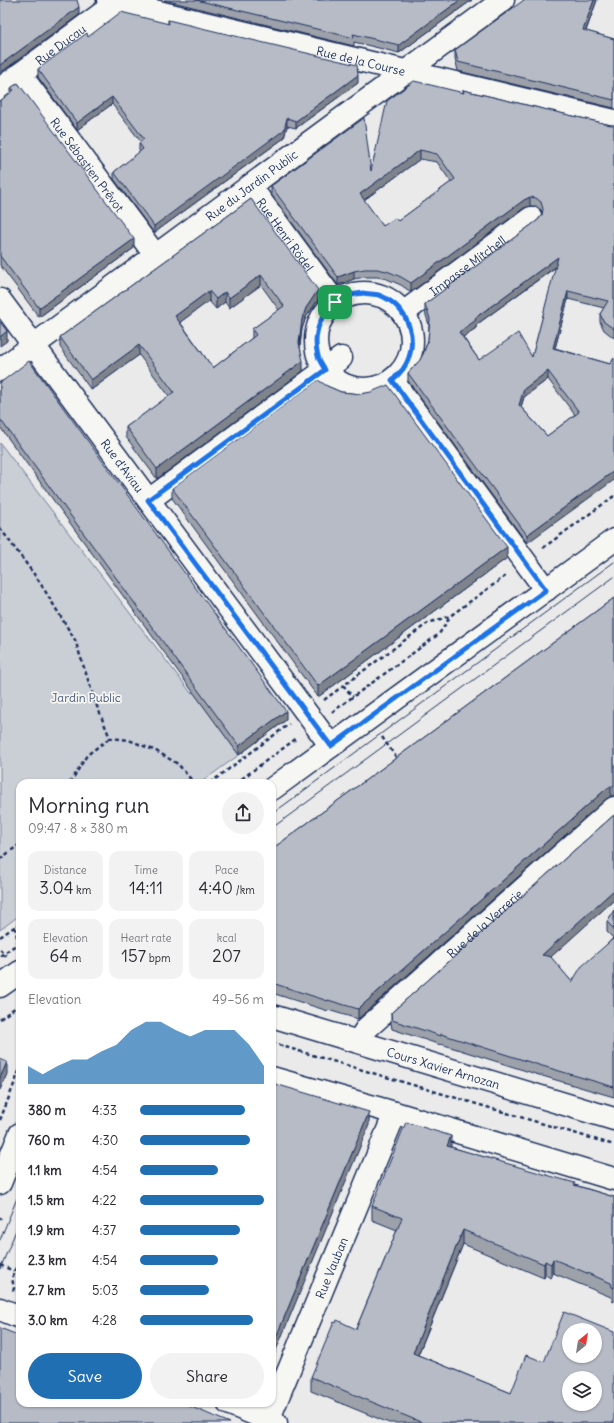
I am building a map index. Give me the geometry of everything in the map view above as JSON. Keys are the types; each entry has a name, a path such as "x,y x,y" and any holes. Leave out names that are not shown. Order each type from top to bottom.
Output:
{"street":[{"name":"Rue du Jardin Public","path":"0,370 503,0"},
{"name":"Rue de la Course","path":"115,1 614,121"},
{"name":"Rue Ducau","path":"0,89 115,1"},
{"name":"Rue Sébastien Prêvot","path":"20,74 156,256"},
{"name":"Rue Henri Rödel","path":"250,186 335,302"},
{"name":"Impasse Mitchell","path":"403,313 531,218"},
{"path":"363,293 378,295 392,302 403,313 410,326 412,341 410,356 403,370 392,380 379,387 364,389 349,387 336,380 333,364 318,356 316,341 318,326 324,313 335,302 348,296 363,293"},
{"name":"Rue d'Aviau","path":"0,300 331,746"},
{"path":"148,500 333,364"},
{"path":"392,380 546,590"},
{"path":"276,786 614,540"},
{"name":"Rue de la Verrerie","path":"360,1042 367,1028 614,808"},
{"path":"0,986 16,975"},
{"name":"Cours Xavier Arnozan","path":"276,1017 614,1119"},
{"path":"276,1079 395,1113 614,1179"},
{"name":"Rue Vauban","path":"270,1422 395,1113"},
{"path":"0,1183 16,1144"},
{"path":"6,1301 16,1312"},
{"path":"237,1407 270,1422"}],"path":[{"path":"0,528 39,581 75,640 96,704 110,738"},
{"path":"216,779 311,718 438,634 450,616 428,623 311,718 241,779"},
{"path":"72,779 86,755 110,738 129,740 156,751 178,764 191,779"},
{"path":"0,859 16,847"},
{"path":"0,937 14,927 16,930"},
{"path":"0,956 16,945"},
{"path":"0,1019 16,1007"},
{"path":"276,1044 614,1145"},
{"path":"0,1120 16,1079"},
{"path":"0,1264 14,1271"},
{"path":"6,1301 14,1288 12,1278 16,1267"}],"green space":[{"name":"Jardin Public","path":"0,443 191,693 194,692 239,755 206,779 16,779 16,918 0,930"}],"building":[{"path":"0,0 77,0 79,7 0,65"},
{"path":"196,0 460,0 399,45 353,34 354,38"},
{"path":"524,0 594,0 583,30 614,39 614,100 458,62 455,50"},
{"path":"121,12 169,24 168,20 357,65 358,75 296,121 287,118 284,130 154,226 114,172 143,149 139,143 144,139 112,97 77,123 38,69 87,33 88,37"},
{"path":"414,81 464,93 463,90 614,125 614,329 604,322 600,314 608,301 568,291 553,348 610,364 614,358 614,471 527,535 408,373 420,360 428,340 430,319 425,304 538,220 542,215 543,209 541,202 536,198 530,197 524,200 411,283 387,271 377,269 354,271 338,277 271,186 364,118 371,171 387,101","holes":["420,150 437,154 455,179 398,221 395,218 383,226 360,194","558,257 532,357 518,333 479,360 459,332 476,320 475,318","548,371 579,412 547,436 519,405 524,389"]},
{"path":"18,83 134,239 39,308 0,256 0,101 14,90 11,88"},
{"path":"251,199 318,290 306,308 302,319 299,343 303,361 157,469 126,427 174,392 139,345 91,380 60,337","holes":["261,275 284,306 252,329 256,335 213,368 175,316 209,291 216,299 225,292 229,298"]},
{"path":"0,322 7,331 0,337"},
{"path":"29,361 286,711 239,746 0,419 0,383"},
{"path":"318,380 341,392 360,394 371,392 388,385 507,547 318,686 172,488"},
{"path":"614,598 614,786 606,789 358,1009 276,984 276,846"},
{"path":"614,815 614,890 542,955 551,957 572,982 581,967 614,938 614,1087 392,1020 391,1013"},
{"path":"614,910 614,929 607,922"},
{"path":"0,1059 7,1062 0,1078"},
{"path":"276,1084 369,1112 276,1337"},
{"path":"406,1122 451,1136 447,1146 575,1183 574,1185 614,1197 614,1288 612,1287 611,1283 553,1259 551,1264 545,1261 544,1264 463,1230 413,1353 511,1393 526,1355 544,1362 564,1312 592,1323 562,1323 562,1363 602,1363 602,1327 614,1332 614,1423 423,1423 311,1377 334,1322 336,1323 337,1320 356,1329 402,1218 372,1206"},
{"path":"0,1328 16,1334 16,1407 192,1407 230,1423 0,1423"}],"tram line":[{"path":"276,811 614,562"},
{"path":"276,825 614,577"},
{"path":"0,1240 16,1201"},
{"path":"0,1269 16,1231"}],"route":[{"path":"363,293 378,295 392,302 403,313 410,326 412,341 410,356 403,370 392,380 546,590 331,746 148,500 325,370 318,356 316,341 318,326 324,313 335,302 348,296 363,293"}]}
